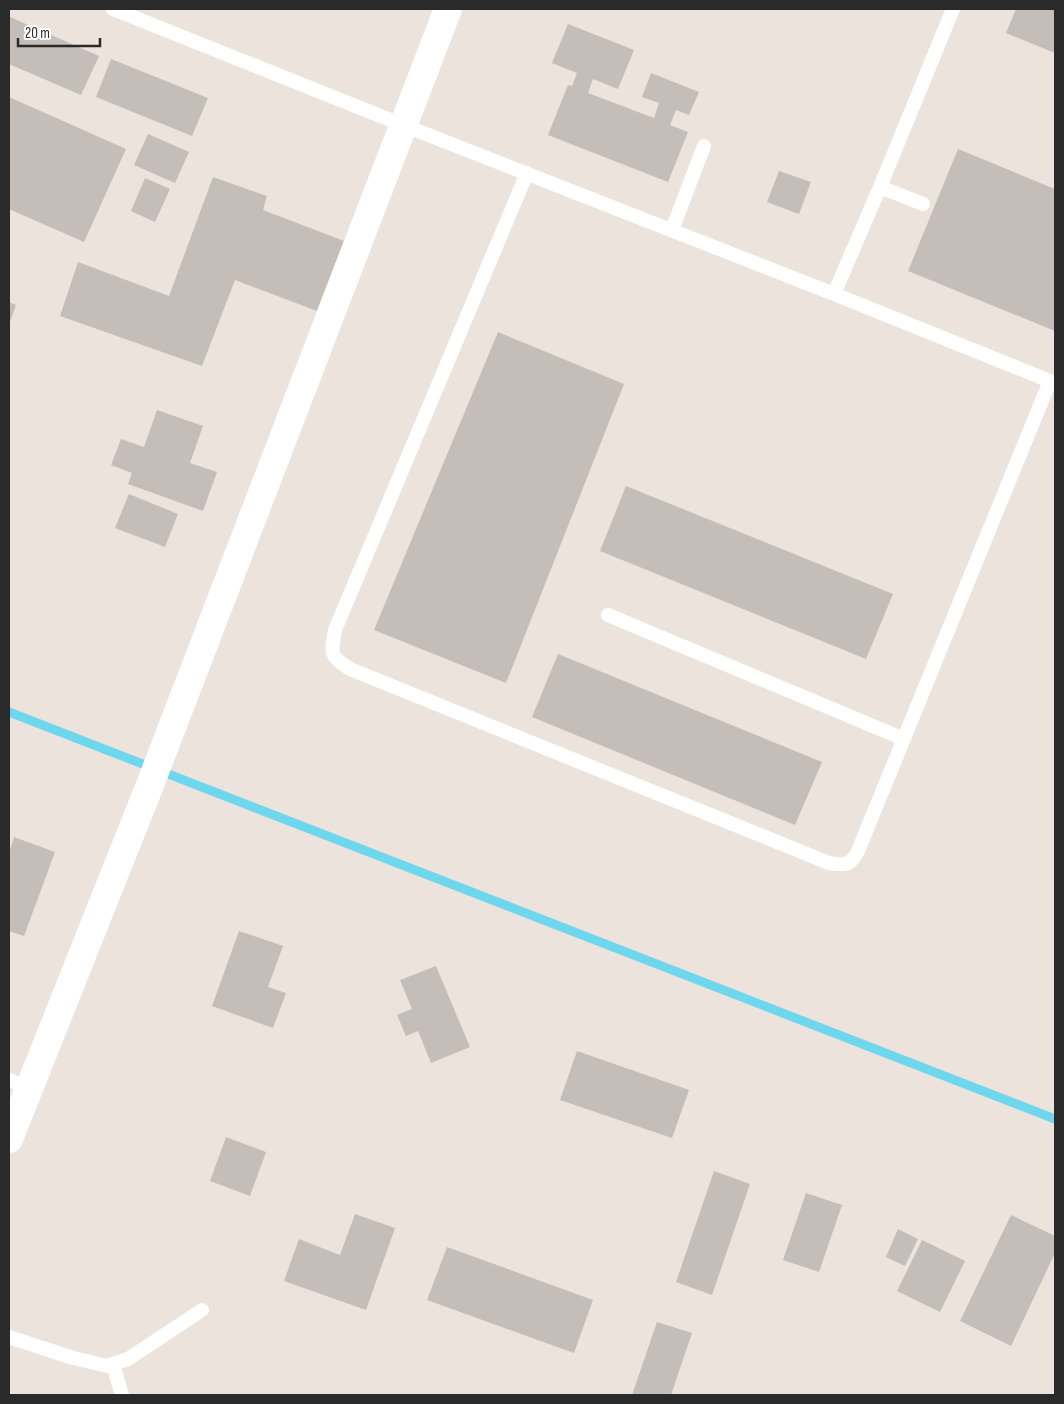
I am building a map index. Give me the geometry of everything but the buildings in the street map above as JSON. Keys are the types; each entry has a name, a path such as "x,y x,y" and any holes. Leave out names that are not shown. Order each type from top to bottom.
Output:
{"street":[{"path":"9,1139 19,1084 152,778 448,9"}],"lane":[{"path":"113,9 834,294 1052,382 858,851 854,859 847,864 830,863 350,669 337,661 332,653 335,630 527,173"},
{"path":"834,294 953,9"},
{"path":"672,230 704,146"},
{"path":"880,187 923,204"},
{"path":"608,615 904,739"},
{"path":"9,1337 88,1362 107,1366 128,1359 202,1310"},
{"path":"113,1365 122,1395"}],"waterway":[{"path":"9,712 1055,1119"}]}
